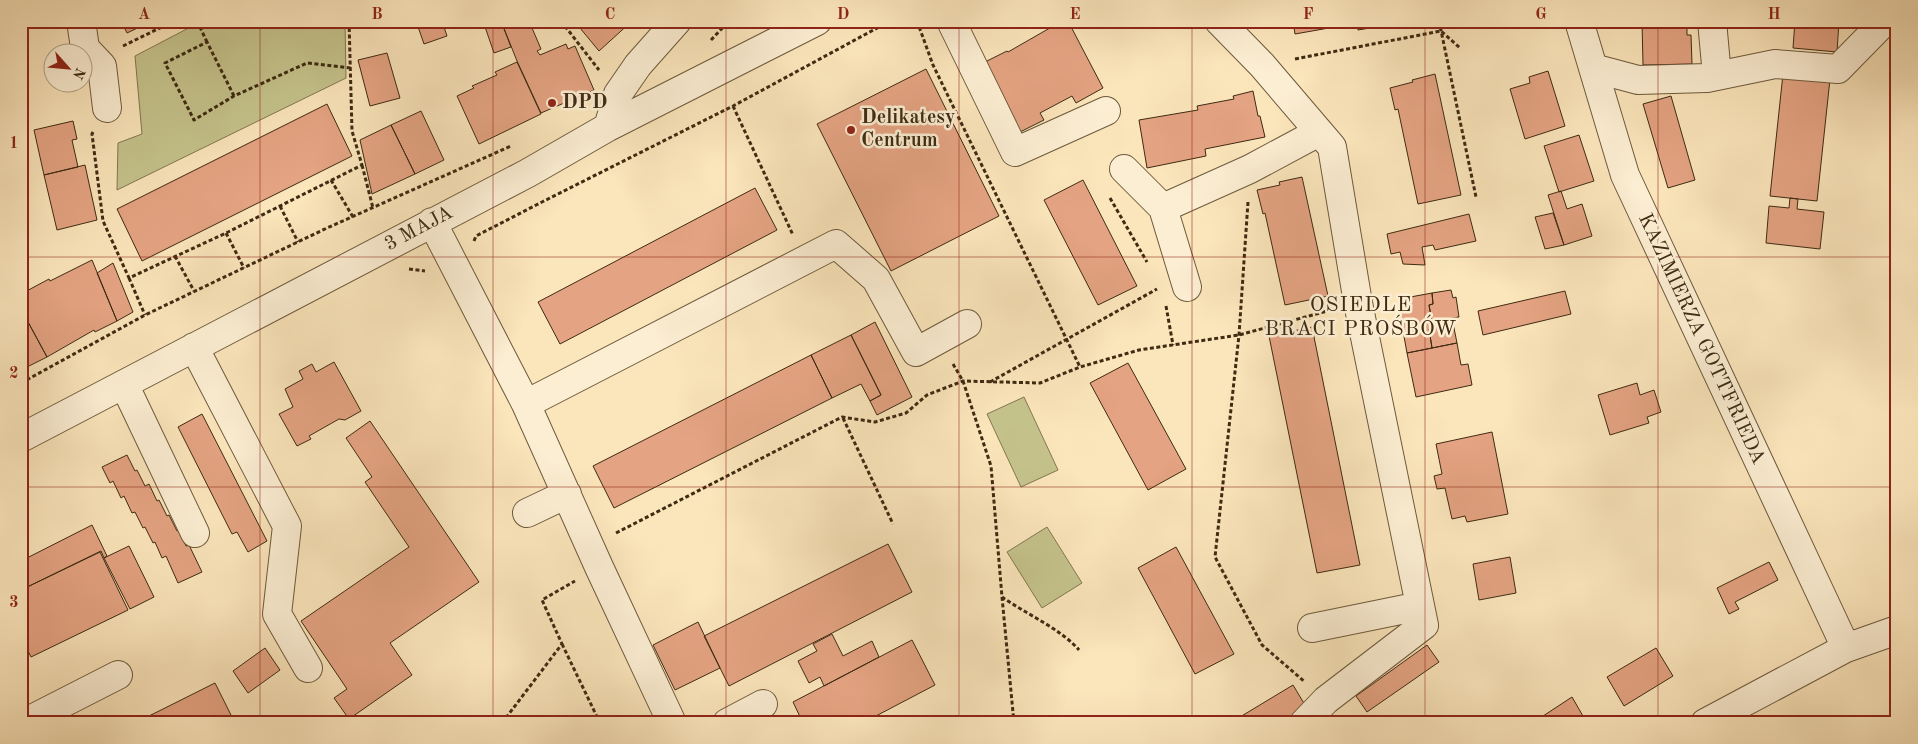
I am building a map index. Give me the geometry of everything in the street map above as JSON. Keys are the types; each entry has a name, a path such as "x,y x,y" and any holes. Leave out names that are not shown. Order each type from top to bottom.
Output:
{"street":[{"path":"81,21 85,48 102,66 107,108"},
{"path":"608,127 618,94 638,65 677,21"},
{"name":"3 MAJA","path":"21,438 528,173 785,30 816,21"},
{"path":"952,21 1015,152 1106,111"},
{"path":"1219,21 1262,65 1332,147 1358,303 1424,625 1326,700 1304,723"},
{"name":"KAZIMIERZA GOTTFRIEDA","path":"1579,21 1624,175 1846,648"},
{"path":"1712,21 1717,76"},
{"path":"1593,68 1638,80 1707,78 1776,64 1838,69 1884,21"},
{"path":"1163,208 1250,168 1319,132"},
{"path":"1132,177 1163,208 1174,287"},
{"path":"432,222 526,404 672,723"},
{"path":"526,404 836,244 876,279 916,352 967,324"},
{"path":"194,347 287,526 277,614 308,668"},
{"path":"124,384 195,534"},
{"path":"527,512 567,494"},
{"path":"1312,628 1420,606"},
{"path":"1705,723 1846,648 1897,630"},
{"path":"24,723 118,676"},
{"path":"727,723 763,704"}],"path":[{"path":"96,60 174,21"},
{"path":"196,21 234,96"},
{"path":"349,21 352,131 373,208"},
{"path":"560,21 618,94"},
{"path":"710,41 729,21"},
{"path":"723,111 890,21"},
{"path":"917,21 933,65 1080,367"},
{"path":"1439,21 1476,197"},
{"path":"1262,65 1441,31"},
{"path":"1441,31 1460,48"},
{"path":"207,42 165,63 194,120 234,96 306,63 351,68"},
{"path":"733,106 797,243"},
{"path":"107,108 92,134 103,221 144,315"},
{"path":"21,383 144,315 298,242 515,144"},
{"path":"129,278 226,233 362,165"},
{"path":"1250,168 1239,335 1215,557 1262,645 1326,700"},
{"path":"1132,177 1110,198 1147,263"},
{"path":"331,180 353,217"},
{"path":"280,206 298,242"},
{"path":"226,233 244,268"},
{"path":"175,256 194,292"},
{"path":"989,382 1066,338 1174,287"},
{"path":"610,536 842,417 875,422 906,413 927,395 963,381 1040,383 1080,367 1139,350 1239,335 1358,303"},
{"path":"1165,304 1173,345"},
{"path":"939,339 963,381 991,466 1014,723"},
{"path":"842,417 892,524"},
{"path":"599,567 542,600 600,723"},
{"path":"1002,597 1070,639 1080,650"},
{"path":"502,723 562,644"}],"shaded area":[{"path":"202,21 345,21 346,78 117,190 118,143 142,134 135,56"},
{"path":"1024,397 1058,470 1021,487 987,414"},
{"path":"1047,527 1082,583 1042,608 1007,552"}],"building":[{"path":"121,21 152,21 127,33"},
{"path":"416,21 442,21 447,36 424,44"},
{"path":"483,21 501,21 511,47 494,53"},
{"path":"501,21 529,21 541,49 537,51 540,55 566,44 568,49 575,46 594,90 541,113"},
{"path":"576,21 632,21 599,51"},
{"path":"1062,21 1068,21 1103,88 1076,103 1072,96 1040,113 1044,120 1018,133 981,64 1008,52"},
{"path":"1293,21 1412,21 1358,30 1357,23 1295,34"},
{"path":"1642,21 1692,21 1692,27 1687,27 1687,35 1691,35 1692,64 1643,65"},
{"path":"1795,21 1839,21 1837,52 1793,48"},
{"path":"387,53 400,98 370,106 358,60"},
{"path":"517,62 541,114 479,144 457,96 474,88 472,86 497,75 495,72"},
{"path":"926,69 999,216 891,271 817,124"},
{"path":"1548,71 1565,126 1525,139 1510,89 1530,83 1529,77"},
{"path":"1435,74 1461,195 1418,204 1398,109 1395,110 1390,88"},
{"path":"1783,74 1830,79 1817,201 1770,196"},
{"path":"1253,91 1265,137 1205,149 1206,156 1147,168 1139,120 1198,110 1197,106 1234,99 1233,96"},
{"path":"1671,96 1695,180 1668,188 1643,104"},
{"path":"327,104 352,156 142,261 117,209"},
{"path":"421,111 444,160 415,174 391,125"},
{"path":"73,121 77,139 72,140 78,167 44,175 34,130"},
{"path":"391,125 415,174 372,194 360,140"},
{"path":"1579,135 1594,181 1559,192 1544,146"},
{"path":"85,165 97,220 57,230 44,175"},
{"path":"1302,177 1328,296 1285,305 1265,213 1263,214 1257,190 1280,185 1279,182"},
{"path":"1083,180 1137,286 1098,305 1044,200"},
{"path":"755,188 777,230 560,344 538,302"},
{"path":"1561,191 1567,209 1582,204 1592,236 1564,245 1548,195"},
{"path":"1790,198 1798,199 1797,209 1824,212 1820,249 1766,243 1769,206 1789,208"},
{"path":"1553,213 1564,245 1545,249 1535,217"},
{"path":"1469,214 1476,241 1435,250 1433,245 1422,247 1425,265 1403,264 1400,252 1391,254 1387,234"},
{"path":"92,260 117,321 95,332 94,330 47,357 21,309 21,301 24,300 21,294"},
{"path":"113,263 133,312 117,321 97,273"},
{"path":"1451,290 1453,298 1456,297 1459,317 1452,318 1457,343 1432,348 1429,329 1433,328 1429,305 1433,304 1432,293"},
{"path":"1565,291 1571,314 1483,335 1478,311"},
{"path":"1432,293 1433,304 1429,305 1433,328 1429,329 1432,348 1407,353 1399,309 1407,307 1405,298"},
{"path":"21,309 47,357 21,370"},
{"path":"875,322 912,397 877,415 870,401 881,395 851,335"},
{"path":"1312,327 1360,565 1317,573 1269,336"},
{"path":"851,335 881,395 870,401 861,384 832,398 811,355"},
{"path":"1457,343 1461,365 1468,364 1472,385 1416,397 1407,353"},
{"path":"811,355 832,398 614,508 593,466"},
{"path":"334,362 361,411 345,420 339,419 309,436 311,439 297,446 279,414 293,407 285,389 303,379 299,371 312,364 316,372"},
{"path":"1128,363 1186,469 1148,490 1090,383"},
{"path":"1637,383 1640,395 1654,390 1661,412 1647,417 1649,423 1610,435 1598,395"},
{"path":"202,414 267,541 248,552 237,532 232,534 178,427"},
{"path":"370,421 479,582 390,643 412,675 349,719 334,698 347,689 301,621 409,547 365,482 372,477 346,438"},
{"path":"1492,432 1508,514 1467,522 1465,516 1452,519 1445,488 1437,489 1434,476 1442,474 1436,444"},
{"path":"127,455 145,486 149,484 157,501 159,500 167,516 169,515 177,531 179,530 186,546 189,545 202,572 178,583 166,556 162,558 155,542 153,543 145,527 143,528 135,512 132,513 124,496 121,498 113,481 110,483 102,467"},
{"path":"92,525 107,556 104,558 101,551 21,590 21,561"},
{"path":"888,544 912,592 729,686 704,636"},
{"path":"129,546 154,597 130,609 104,558"},
{"path":"1176,547 1234,654 1195,674 1138,568"},
{"path":"100,552 128,610 31,657 21,637 21,590"},
{"path":"1510,557 1516,593 1479,600 1473,564"},
{"path":"1769,562 1778,580 1735,602 1739,609 1729,614 1717,588"},
{"path":"698,622 720,668 675,690 653,645"},
{"path":"832,634 843,656 872,641 879,657 824,686 820,677 809,683 798,661 817,651 813,644"},
{"path":"912,640 935,685 874,717 877,723 803,723 793,702"},
{"path":"1427,645 1439,662 1367,712 1356,696"},
{"path":"265,648 280,670 248,693 233,671"},
{"path":"1656,648 1673,676 1624,706 1607,677"},
{"path":"215,683 235,723 135,723"},
{"path":"1293,685 1308,710 1287,723 1230,723"},
{"path":"1572,697 1587,723 1543,723 1540,718"}],"place":[{"name":"DPD","path":"552,103"},
{"name":"Delikatesy Centrum","path":"851,130"}],"district":[{"name":"OSIEDLE BRACI PROŚBÓW","path":"1361,317"}]}
